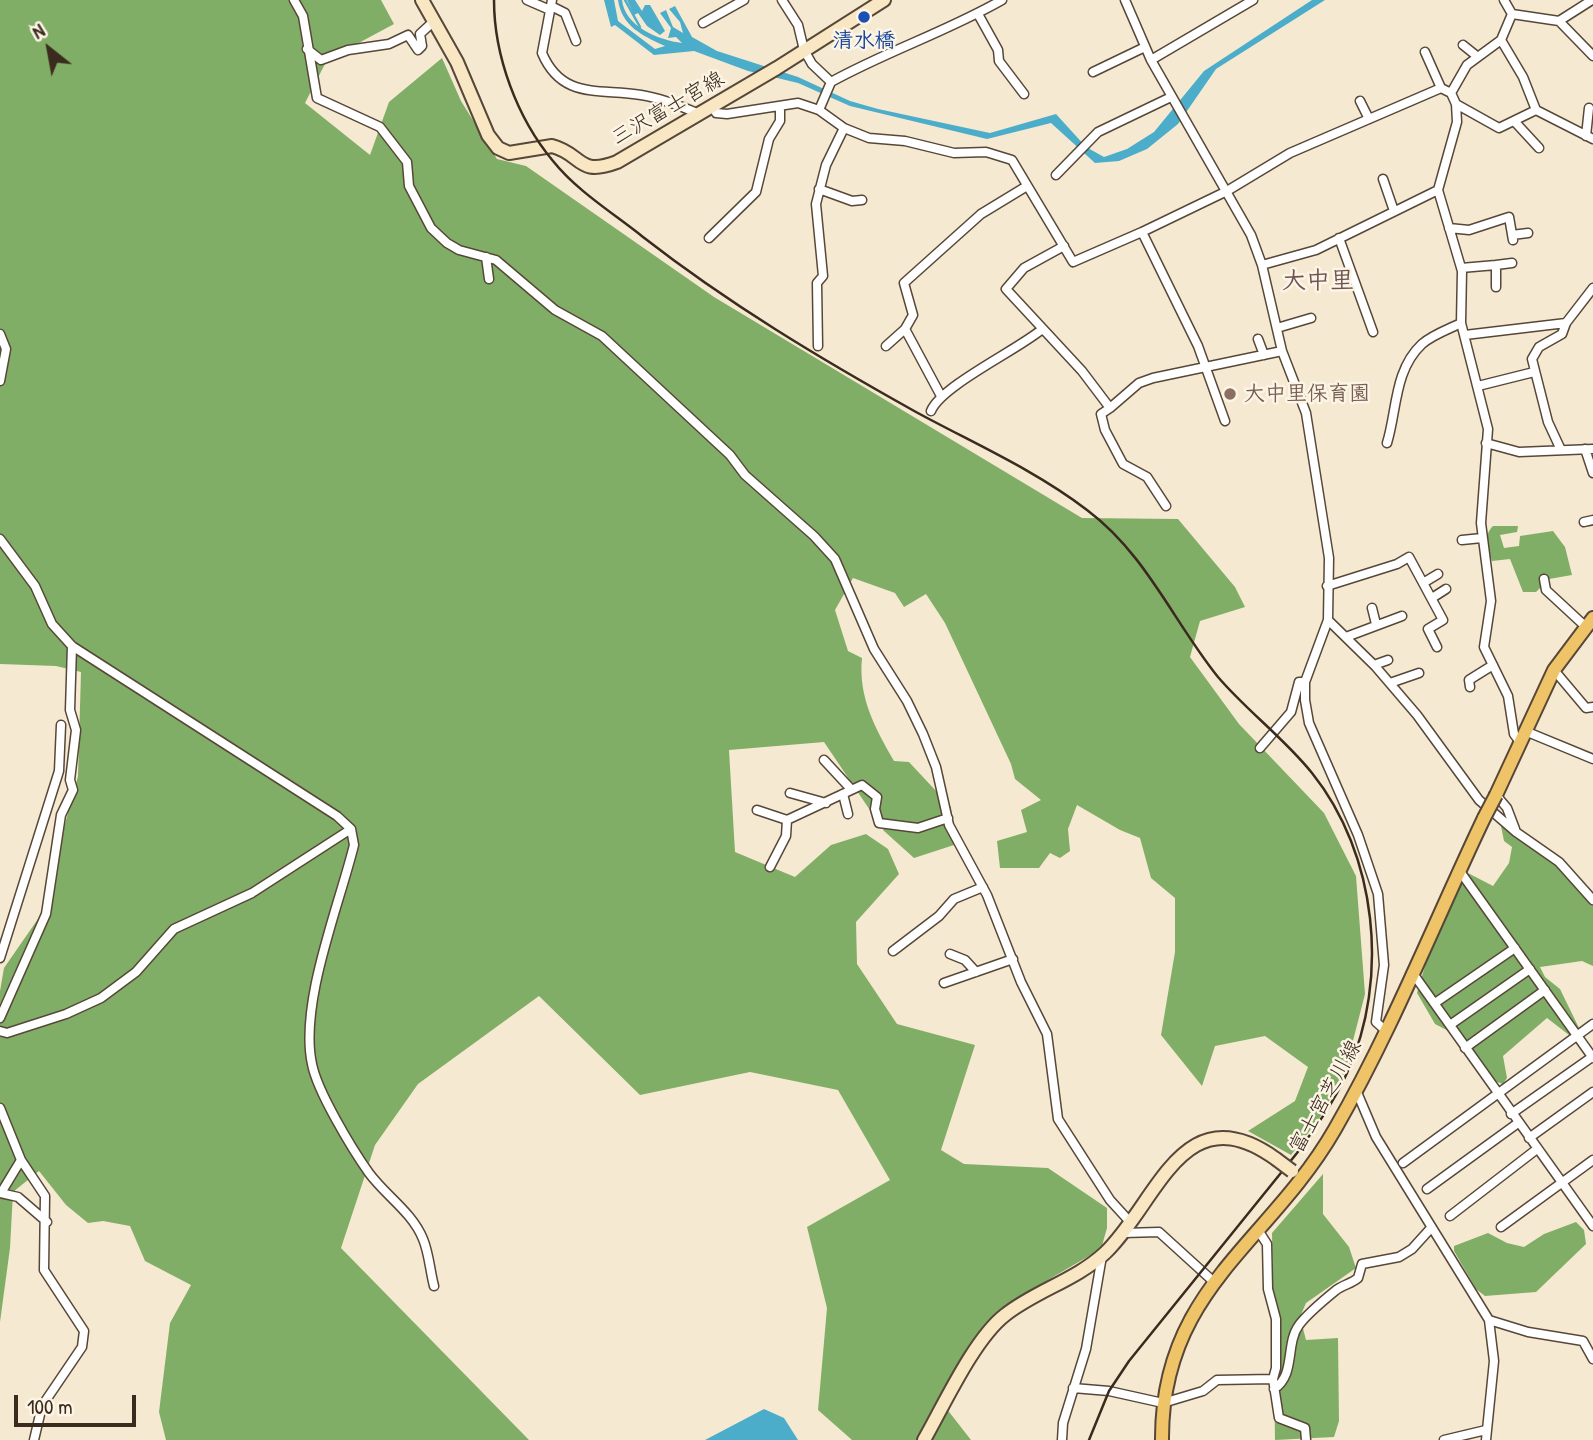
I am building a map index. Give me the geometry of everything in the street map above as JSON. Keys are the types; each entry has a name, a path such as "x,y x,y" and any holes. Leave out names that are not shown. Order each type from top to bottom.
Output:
{"main road":[{"name":"三沢富士宮線","path":"422,0 457,62 488,135 498,148 509,153 552,146 579,165 601,168 617,162 777,68 867,4 884,0"},
{"name":"富士宮芝川線","path":"1162,1440 1163,1403 1182,1333 1214,1282 1334,1131 1385,1030 1554,670 1590,622"},
{"path":"924,1440 995,1324 1020,1303 1102,1256 1128,1228 1167,1169 1187,1149 1211,1138 1238,1138 1276,1159 1297,1175"}],"street":[{"path":"294,0 303,16 317,98 380,127 407,162 409,186 430,228 459,250 496,260 555,310 602,336 831,554 874,649 907,701 923,734 936,767 948,818 983,887 1021,982 1046,1034 1058,1119 1128,1228 1159,1232 1214,1282"},
{"path":"527,0 551,5 565,13 576,41"},
{"path":"704,23 744,0"},
{"path":"782,0 798,24 804,50 830,85"},
{"path":"819,110 830,85 874,58 945,32 1002,0"},
{"path":"1125,0 1151,60 1251,235 1262,265 1282,351 1306,413 1329,558 1328,620 1305,681 1309,723 1359,835 1378,894 1384,965 1376,1022 1385,1030"},
{"path":"1151,60 1253,0"},
{"path":"1504,0 1512,14"},
{"path":"1559,21 1592,0"},
{"path":"551,5 542,53 558,79 587,90 644,95 699,114"},
{"path":"978,14 998,50 999,61 1024,94"},
{"path":"1512,14 1559,21 1593,56"},
{"path":"1451,93 1461,74 1501,40 1512,14"},
{"path":"307,49 321,60 348,50 389,44 408,35 418,50 422,46 420,34 434,21"},
{"path":"1501,40 1523,77 1536,110 1590,138 1589,108"},
{"path":"1463,45 1478,57"},
{"path":"1093,72 1145,47"},
{"path":"1424,52 1441,88 1451,93 1457,104 1457,122 1438,191 1461,268 1461,323 1488,429 1482,538 1491,601 1484,647 1508,696 1514,734 1593,759"},
{"path":"713,106 716,113 727,114 798,103 819,110 845,128 869,138 905,141 954,153 1001,155 1012,160 1073,262 1227,191 1281,158 1441,88"},
{"path":"1056,175 1098,132 1173,100"},
{"path":"1360,101 1369,119"},
{"path":"1457,104 1499,128 1536,110"},
{"path":"709,238 756,192 769,139 780,121 780,106"},
{"path":"1516,122 1539,148"},
{"path":"818,346 817,283 823,276 816,214 826,165 845,128"},
{"path":"1383,179 1395,211"},
{"path":"886,346 905,329 913,315 904,283 981,214 1027,186"},
{"path":"819,190 852,201 862,200"},
{"path":"1262,265 1316,250 1438,191"},
{"path":"1448,228 1469,230 1509,217 1513,238 1528,233"},
{"path":"1143,232 1198,345 1225,421"},
{"path":"1339,238 1373,332"},
{"path":"1064,246 1024,268 1006,289 1041,330 1082,371 1110,408"},
{"path":"486,257 489,279"},
{"path":"1461,268 1513,263"},
{"path":"1496,265 1496,288"},
{"path":"1561,450 1548,422 1532,359 1539,347 1562,334 1566,323 1593,288"},
{"path":"1277,328 1311,318"},
{"path":"1387,443 1396,393 1408,365 1421,345 1461,323"},
{"path":"1465,335 1566,323"},
{"path":"905,329 941,396"},
{"path":"931,411 941,396 975,374 990,360 1023,345 1041,330"},
{"path":"0,334 6,349 0,382"},
{"path":"1258,339 1264,355"},
{"path":"1166,506 1147,477 1123,464 1105,430 1101,414 1139,383 1282,351"},
{"path":"1478,387 1534,372"},
{"path":"1486,443 1519,452 1589,449 1593,473"},
{"path":"1462,540 1482,538"},
{"path":"0,539 34,586 52,624 72,646 337,816 351,829 354,845 313,989 309,1040 312,1066 322,1091 369,1173 411,1218 424,1240 434,1286"},
{"path":"1327,586 1397,564 1409,557 1443,620 1428,629 1437,647"},
{"path":"1423,583 1438,574"},
{"path":"1544,579 1546,590 1590,622"},
{"path":"1432,598 1446,589"},
{"path":"1372,608 1376,624"},
{"path":"1346,637 1402,616"},
{"path":"1328,620 1374,665 1417,715 1479,800 1516,832 1559,862 1593,900"},
{"path":"0,1018 46,914 61,815 73,790 69,780 76,730 70,710 72,646"},
{"path":"1374,665 1388,660"},
{"path":"1470,687 1469,680 1493,665"},
{"path":"1554,670 1586,708 1593,707"},
{"path":"1390,683 1419,673"},
{"path":"1260,748 1291,712 1299,682 1305,681"},
{"path":"0,958 59,771 61,725"},
{"path":"824,760 846,791 848,814"},
{"path":"757,810 787,820 862,785 877,797 875,809 879,823 918,828 948,818"},
{"path":"790,793 826,803"},
{"path":"1496,795 1507,808 1516,832"},
{"path":"770,867 786,836 787,820"},
{"path":"0,1031 7,1033 66,1014 101,998 136,972 174,929 252,893 351,829"},
{"path":"1460,870 1592,1058 1511,1114"},
{"path":"893,951 939,916 954,899 983,887"},
{"path":"1435,1003 1515,948"},
{"path":"950,954 965,960 976,972"},
{"path":"944,983 1013,958"},
{"path":"1450,1025 1530,969"},
{"path":"1412,972 1497,1095 1593,1226"},
{"path":"1465,1048 1545,990"},
{"path":"1403,1163 1593,1024"},
{"path":"1356,1090 1376,1137 1489,1320 1494,1362 1492,1407 1486,1440"},
{"path":"1529,1138 1593,1092"},
{"path":"0,1108 21,1160 46,1196 47,1223 42,1259 44,1270 80,1320 85,1340 42,1406 34,1440"},
{"path":"1427,1189 1518,1123"},
{"path":"1450,1216 1537,1149"},
{"path":"21,1160 0,1193 18,1197 47,1223"},
{"path":"1501,1227 1593,1160"},
{"path":"1274,1389 1282,1384 1286,1376 1294,1332 1300,1323 1336,1289 1358,1278 1362,1264 1399,1256 1412,1249 1431,1228"},
{"path":"1258,1230 1267,1244 1268,1289 1276,1319 1273,1379 1279,1418 1305,1428 1308,1434 1306,1440"},
{"path":"1062,1440 1063,1423 1086,1349 1102,1256"},
{"path":"1489,1320 1528,1332 1583,1341 1593,1359"},
{"path":"1073,1388 1109,1391 1163,1403 1203,1391 1217,1380 1273,1379"},
{"path":"1444,1440 1486,1430"}],"green space":[{"path":"0,0 381,0 394,24 327,60 305,103 370,155 389,102 442,58 461,101 497,159 526,166 714,297 1082,518 1178,519 1235,587 1245,607 1200,621 1190,657 1239,724 1324,813 1356,876 1365,994 1345,1072 1319,1119 1291,1155 1248,1131 1295,1101 1308,1067 1265,1036 1215,1046 1202,1086 1161,1035 1175,952 1175,898 1151,878 1140,838 1120,830 1077,805 1068,829 1070,851 1060,858 1050,853 1039,868 1000,868 997,841 1027,832 1021,810 1041,800 1015,779 1011,764 945,623 926,594 904,607 895,593 853,578 835,610 848,651 862,658 865,699 880,736 894,761 909,762 951,807 954,845 914,858 884,831 824,742 729,750 735,852 795,877 831,845 866,834 888,849 899,874 856,922 857,964 897,1024 975,1045 941,1150 964,1164 1048,1168 1107,1208 1107,1228 1101,1249 1005,1305 985,1325 939,1399 971,1440 852,1440 818,1410 827,1308 807,1227 890,1180 838,1090 750,1072 640,1095 539,996 418,1084 375,1145 341,1248 529,1440 166,1440 159,1412 170,1323 191,1285 145,1261 130,1226 103,1221 88,1223 66,1205 39,1171 13,1192 10,1248 0,1322 0,991 4,968 40,916 78,776 81,672 56,666 0,664"},
{"path":"1493,526 1518,526 1517,532 1500,535 1504,548 1519,546 1520,536 1553,531 1565,547 1572,575 1549,579 1536,592 1523,592 1510,559 1492,561 1487,539"},
{"path":"1501,826 1540,847 1567,866 1588,888 1593,900 1593,966 1582,961 1540,967 1545,977 1560,989 1579,1028 1569,1035 1547,1018 1503,1056 1507,1078 1503,1084 1485,1078 1462,1038 1435,1024 1417,993 1427,959 1466,872 1493,886 1509,863 1512,847 1504,841"},
{"path":"1323,1174 1323,1214 1349,1247 1356,1268 1306,1303 1300,1317 1306,1340 1338,1338 1339,1421 1334,1437 1275,1440 1272,1233"},
{"path":"1576,1222 1584,1230 1586,1244 1536,1292 1485,1296 1476,1289 1454,1251 1454,1246 1488,1233 1507,1243 1524,1247 1544,1234"}],"water":[{"path":"604,0 614,0 618,21 655,49 665,46 634,29 624,17 618,0 622,0 629,18 636,25 663,39 682,43 676,37 668,38 671,28 660,13 666,10 673,27 683,33 680,22 669,9 675,6 692,37 717,51 798,77 850,101 878,109 990,133 1056,114 1086,147 1104,157 1127,149 1154,132 1204,71 1312,0 1325,0 1216,69 1178,124 1147,149 1119,161 1095,163 1051,123 987,139 850,106 798,83 748,71 694,51 654,55 615,25 611,27"},
{"path":"627,0 635,0 642,11 645,5 650,5 665,31 660,35 647,26 638,13 634,15"},
{"path":"764,1409 784,1418 798,1440 705,1440"}],"waterway":[{"path":"625,0 640,27"}],"railway":[{"path":"494,0 498,43 519,106 540,144 573,182 676,262 742,308 881,392 1046,482 1087,510 1108,528 1143,567 1218,677 1312,773 1334,805 1351,841 1363,879 1370,918 1372,958 1369,998 1361,1036 1347,1073 1318,1124 1297,1153 1129,1361 1109,1391 1089,1440"}],"place":[{"name":"清水橋","path":"864,17"},
{"name":"大中里保育園","path":"1230,394"}],"district":[{"name":"大中里","path":"1318,282"}]}
